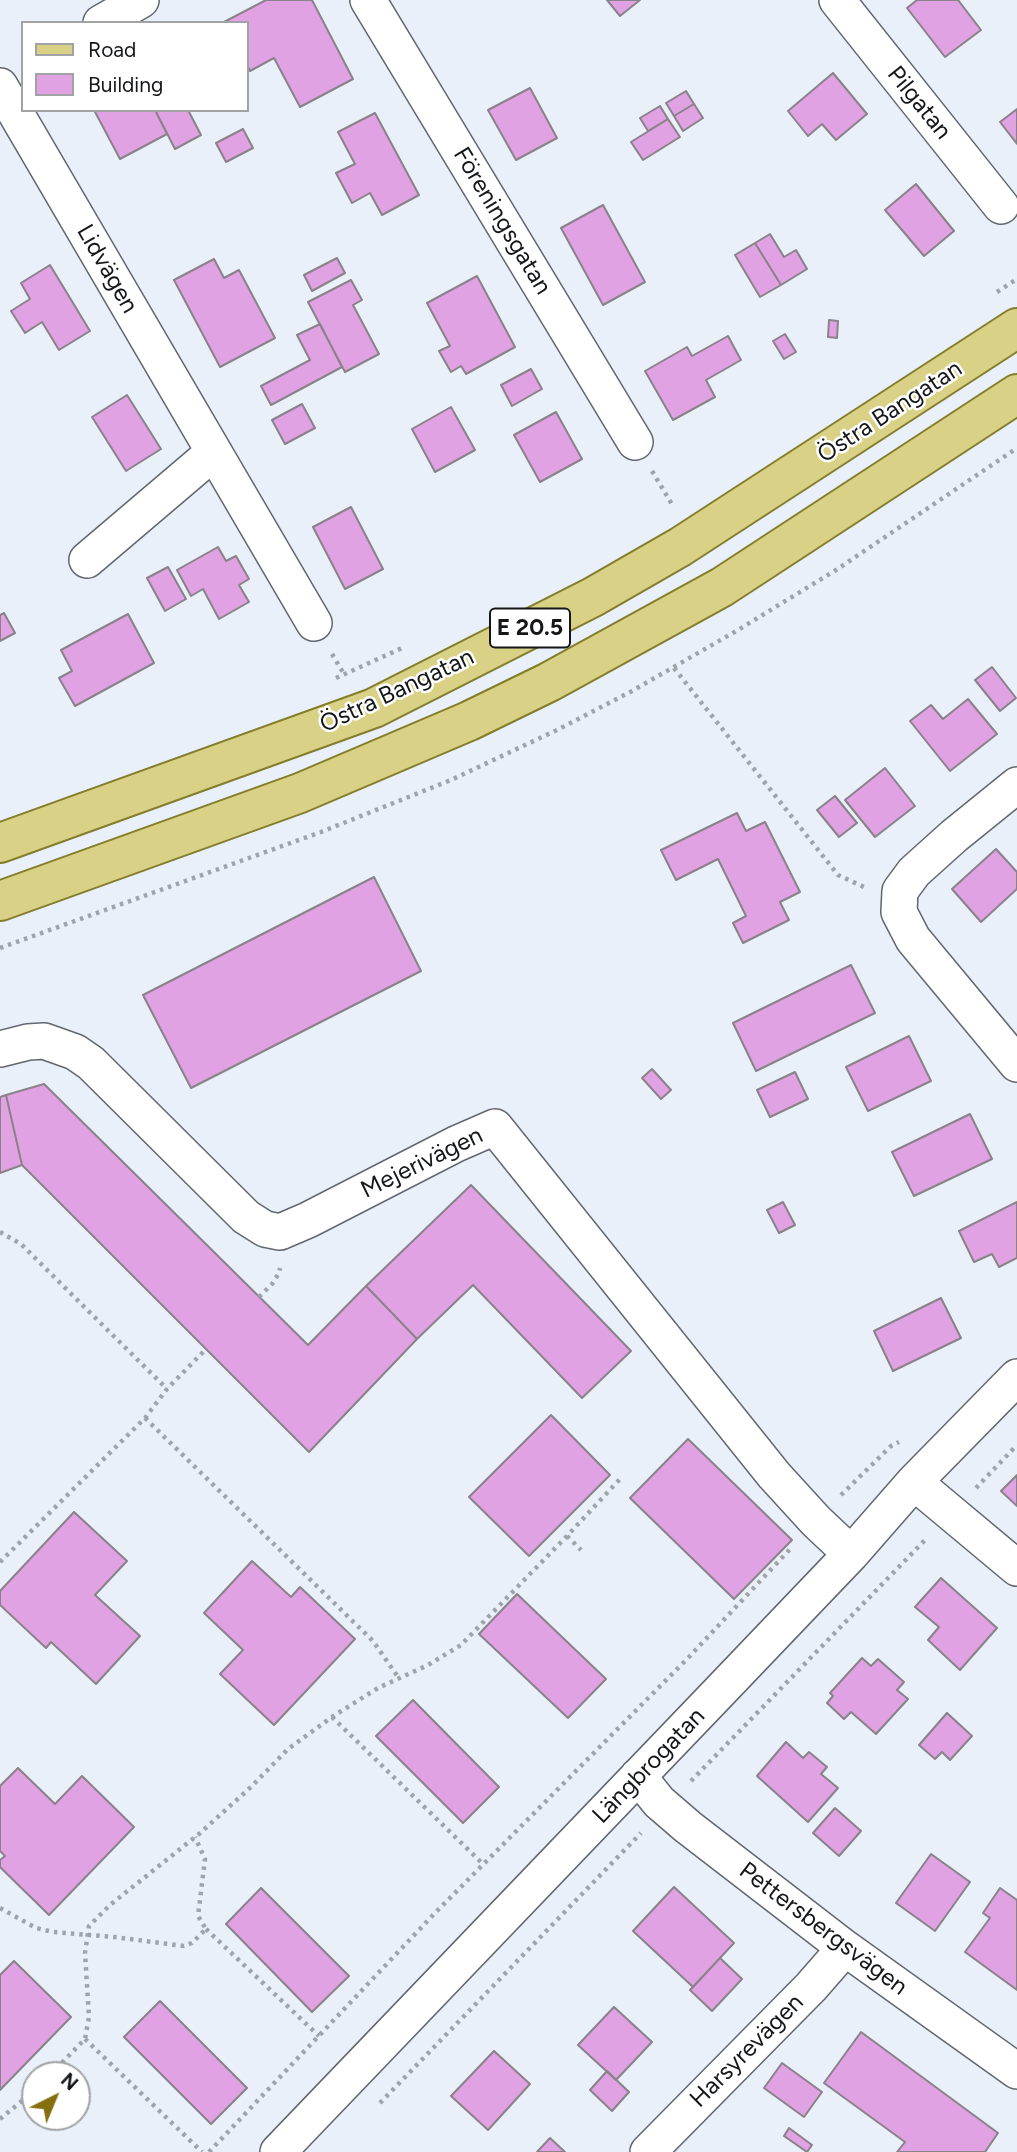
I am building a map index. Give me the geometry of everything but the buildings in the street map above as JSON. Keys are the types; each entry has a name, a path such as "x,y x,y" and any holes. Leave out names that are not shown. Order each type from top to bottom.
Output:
{"main road":[{"name":"Östra Bangatan","path":"0,843 361,712 593,597 680,547 1017,328"},
{"name":"E 20.5","path":"0,901 300,793 469,721 549,682 722,587 1017,394"}],"street":[{"path":"104,21 141,0"},
{"name":"Föreningsgatan","path":"368,0 635,442"},
{"name":"Pilgatan","path":"837,0 1002,206"},
{"path":"0,80 21,68"},
{"name":"Lidvägen","path":"0,86 314,622"},
{"path":"87,560 214,452"},
{"path":"1017,785 954,836 914,873 900,891 899,912 913,939 1017,1064"},
{"name":"Mejerivägen","path":"0,1049 44,1041 75,1052 91,1063 246,1217 265,1229 280,1232 495,1127 774,1475 816,1521 851,1553"},
{"name":"Längbrogatan","path":"278,2152 1017,1377"},
{"path":"924,1472 1017,1568"},
{"name":"Pettersbergsvägen","path":"638,1776 659,1802 688,1827 845,1948 1017,2071"},
{"name":"Harsyrevägen","path":"648,2152 811,1987 845,1948"}],"path":[{"path":"994,295 1017,279"},
{"path":"662,513 684,500"},
{"path":"334,679 403,647"},
{"path":"674,668 838,875 900,904"},
{"path":"0,1232 22,1244 167,1389"},
{"path":"0,1562 145,1418 167,1389 206,1349"},
{"path":"145,1418 373,1641 398,1677"},
{"path":"209,2152 483,1864 689,1657 816,1521 891,1446 908,1441 924,1472"},
{"path":"64,2061 85,2039 89,2017 85,1952 89,1926 110,1905 195,1837 251,1787 288,1749 332,1717 398,1677 428,1665 461,1645 620,1479"},
{"path":"567,1536 581,1550"},
{"path":"332,1717 483,1864"},
{"path":"195,1837 205,1859 198,1916 206,1929 319,2036"},
{"path":"0,1908 36,1927 53,1932 184,1946 192,1943 206,1929"},
{"path":"85,2039 202,2152"},
{"path":"0,2119 21,2102"}]}
